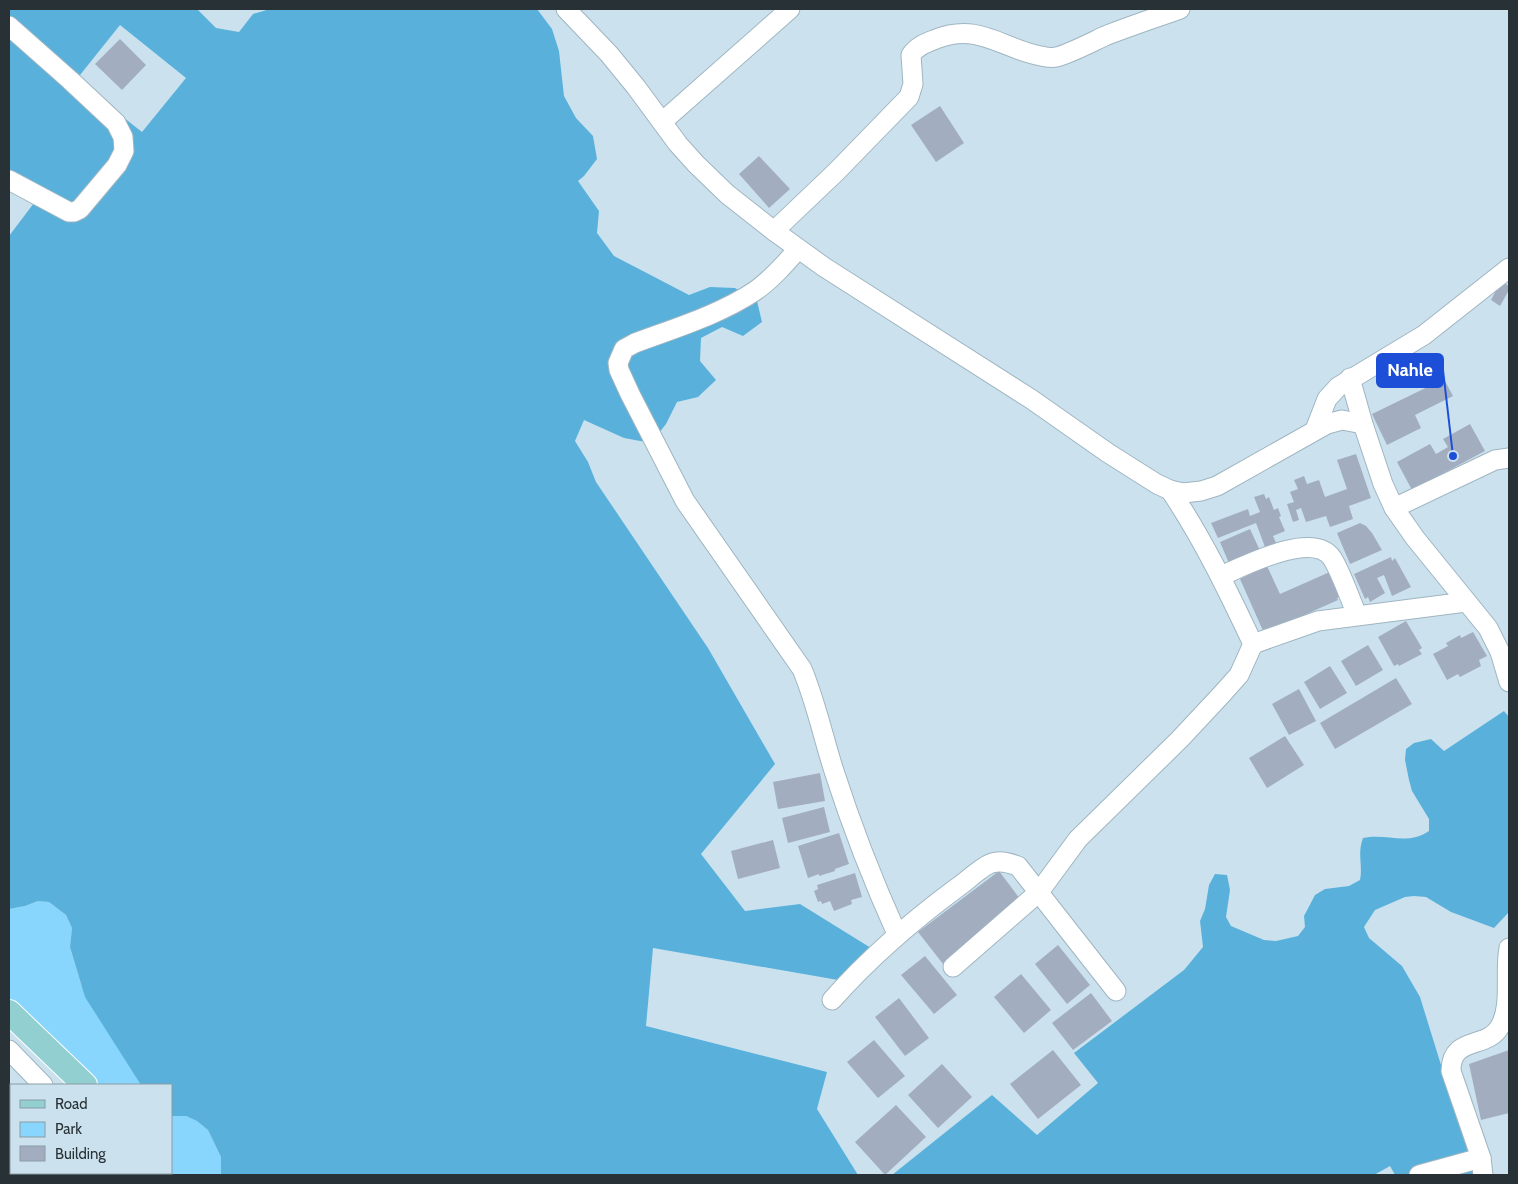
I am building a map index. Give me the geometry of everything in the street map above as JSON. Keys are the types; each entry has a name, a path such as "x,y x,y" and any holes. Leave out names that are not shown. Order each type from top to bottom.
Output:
{"main road":[{"path":"9,1012 84,1084"}],"street":[{"path":"566,9 609,54 678,144 696,164 728,194 774,231 798,249 1030,399 1108,452 1170,490 1183,493 1201,491 1217,486 1327,424 1342,420 1363,424"},
{"path":"662,122 790,9"},
{"path":"774,231 836,172 909,97 913,84 911,55 915,49 927,42 948,34 968,33 989,37 1041,56 1056,57 1119,30 1180,9"},
{"path":"9,26 116,124 122,137 124,151 117,165 80,209 74,212 69,212 9,180"},
{"path":"798,249 772,277 754,292 722,309 624,349 618,363 619,370 663,455 684,501 802,669 852,826 897,934"},
{"path":"1315,430 1327,399 1338,387 1424,335 1509,268"},
{"path":"1350,378 1383,484 1394,508 1488,628 1500,652 1509,682"},
{"path":"1394,508 1495,460 1509,458"},
{"path":"1170,490 1193,525 1221,576 1253,644"},
{"path":"1221,576 1273,554 1299,547 1321,550 1331,557 1357,615"},
{"path":"953,967 1039,892 1078,839 1180,739 1239,675 1253,644 1318,621 1466,602"},
{"path":"832,1000 858,970 897,934 937,902 992,863 1005,862 1018,866 1116,991"},
{"path":"1419,1175 1482,1167 1451,1071 1451,1062 1453,1056 1460,1049 1492,1036 1499,1028 1504,1018 1509,948"},
{"path":"9,1050 42,1084"}],"green space":[{"path":"38,901 49,902 66,915 72,928 70,947 81,984 140,1084 73,1084 9,1024 9,909"},
{"path":"172,1116 186,1116 197,1121 208,1130 221,1157 221,1175 146,1175 172,1174"}],"shaded area":[{"path":"9,9 197,9 216,28 239,32 253,14 270,9 537,9 552,29 559,51 564,96 576,118 593,136 597,159 578,181 599,211 597,233 614,256 689,295 710,287 735,288 757,301 762,322 743,336 722,327 701,338 700,361 716,380 698,397 677,402 666,424 651,443 624,438 584,420 575,441 588,462 596,482 708,648 775,764 701,854 745,911 800,904 871,948 838,980 653,948 646,1026 827,1072 817,1109 858,1175 221,1175 221,1157 208,1130 197,1121 186,1116 172,1116 172,1084 140,1084 85,997 70,947 72,928 66,915 49,902 38,901 9,909 9,236 37,199 9,177","holes":["120,25 186,78 142,132 76,80"]},
{"path":"1504,711 1509,717 1509,912 1494,928 1451,912 1426,897 1414,896 1405,897 1375,910 1364,927 1369,938 1402,966 1420,997 1475,1175 1395,1175 1390,1166 1374,1175 892,1175 992,1095 1037,1135 1098,1083 1074,1053 1184,970 1203,947 1200,921 1205,909 1209,885 1215,874 1227,875 1230,890 1226,917 1231,926 1264,940 1276,941 1298,936 1305,927 1304,916 1315,895 1325,889 1349,886 1360,880 1360,849 1363,838 1413,838 1429,831 1429,819 1412,791 1405,760 1406,749 1414,743 1431,739 1444,751"}],"building":[{"path":"120,39 146,65 122,90 95,64"},
{"path":"940,106 964,143 936,162 911,125"},
{"path":"759,156 790,189 769,208 739,174"},
{"path":"1501,281 1509,286 1509,290 1500,306 1491,300"},
{"path":"1444,379 1453,396 1415,415 1421,428 1387,445 1372,414"},
{"path":"1470,424 1485,451 1412,490 1397,462 1430,444 1436,454 1448,447 1443,439"},
{"path":"1356,454 1371,498 1349,506 1353,519 1330,527 1326,516 1306,522 1301,508 1296,510 1299,520 1293,522 1287,504 1294,502 1290,492 1298,489 1294,480 1304,476 1307,484 1319,480 1325,497 1347,489 1337,460"},
{"path":"1264,494 1266,499 1269,497 1274,510 1278,508 1281,516 1279,517 1285,531 1273,536 1276,543 1265,547 1256,523 1218,538 1211,523 1248,509 1250,516 1260,512 1254,497"},
{"path":"1360,523 1366,526 1372,533 1382,550 1350,564 1337,533"},
{"path":"1250,529 1262,555 1231,568 1220,542"},
{"path":"1391,557 1392,561 1395,558 1411,587 1392,596 1384,575 1377,578 1385,593 1370,602 1368,597 1365,599 1354,574"},
{"path":"1267,566 1280,594 1332,571 1343,595 1337,598 1338,600 1264,633 1240,579"},
{"path":"1406,621 1422,648 1419,650 1422,654 1399,666 1398,664 1394,666 1378,637"},
{"path":"1473,632 1487,656 1479,660 1481,666 1460,677 1458,674 1447,680 1433,654 1448,646 1446,643 1460,635 1461,638"},
{"path":"1368,645 1383,670 1356,686 1341,661"},
{"path":"1330,666 1347,693 1320,709 1304,682"},
{"path":"1396,678 1412,704 1335,749 1320,723"},
{"path":"1299,689 1316,721 1289,735 1272,704"},
{"path":"1285,736 1304,765 1267,788 1249,758"},
{"path":"820,773 825,801 778,809 773,782"},
{"path":"824,807 830,832 788,843 782,818"},
{"path":"839,833 849,864 835,869 835,871 808,878 798,846"},
{"path":"773,840 780,868 738,879 731,851"},
{"path":"999,871 1023,903 943,964 918,932"},
{"path":"855,873 862,897 851,900 852,904 834,911 830,901 822,904 821,901 818,902 814,891 818,889 817,885"},
{"path":"1058,945 1090,985 1067,1004 1035,964"},
{"path":"925,956 957,995 934,1014 901,975"},
{"path":"1021,974 1051,1010 1024,1033 994,997"},
{"path":"1091,993 1112,1021 1073,1050 1052,1023"},
{"path":"899,998 929,1038 905,1056 875,1017"},
{"path":"874,1040 905,1076 878,1098 847,1062"},
{"path":"1053,1050 1081,1085 1038,1119 1010,1084"},
{"path":"1509,1050 1509,1113 1481,1120 1469,1064"},
{"path":"942,1064 972,1097 938,1128 908,1095"},
{"path":"9,1102 10,1151 9,1151"},
{"path":"896,1105 926,1137 885,1175 855,1142"},
{"path":"9,1157 10,1174 61,1175 9,1175"}],"place":[{"name":"Nahle","path":"1453,456"}]}
